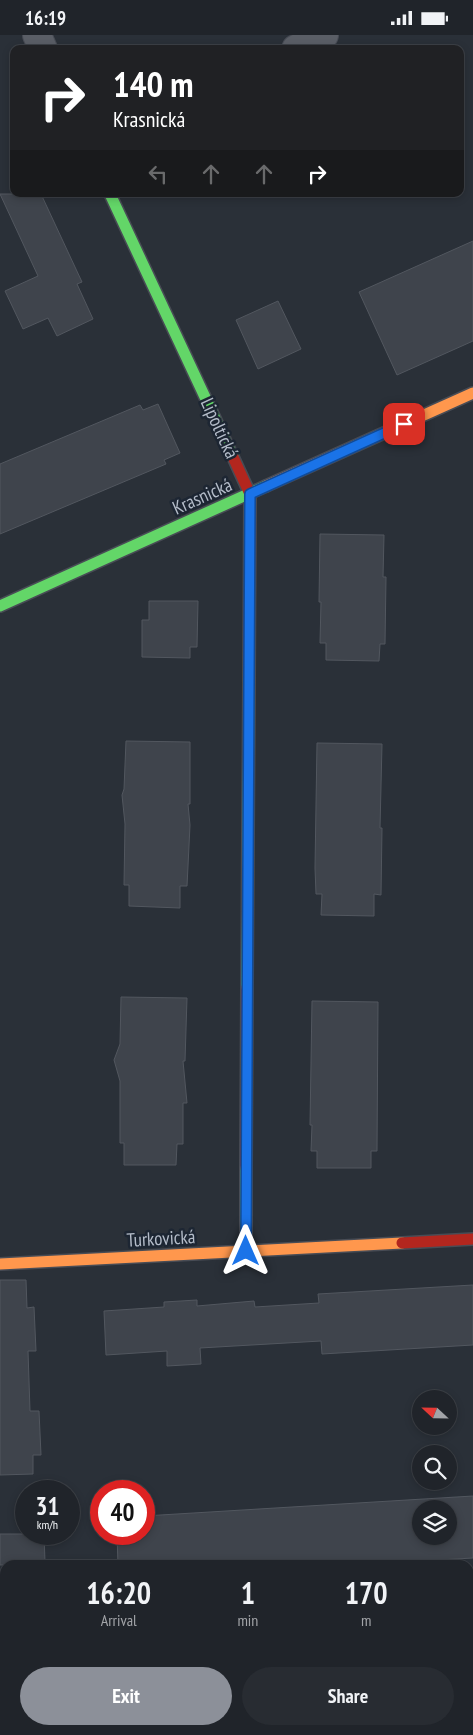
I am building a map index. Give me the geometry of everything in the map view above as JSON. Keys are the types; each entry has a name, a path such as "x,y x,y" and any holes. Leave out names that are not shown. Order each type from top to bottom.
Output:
{"street":[{"path":"304,45 324,35"},
{"name":"Lipoltická","path":"111,197 250,494 246,1251"},
{"name":"Krasnická","path":"0,605 473,393"},
{"name":"Turkovická","path":"0,1264 473,1239"}],"building":[{"path":"0,194 10,194 10,197 42,197 82,282 77,284 93,319 57,336 48,318 23,329 5,291 38,276"},
{"path":"473,241 473,341 397,375 359,292"},
{"path":"278,301 301,349 258,369 236,320"},
{"path":"158,404 180,453 164,460 166,464 0,534 0,464 140,405 143,410"},
{"path":"320,534 384,535 383,577 386,577 385,644 380,644 379,661 326,660 326,643 320,643"},
{"path":"149,601 198,601 197,647 190,647 190,658 142,657 142,620 149,620"},
{"path":"126,741 190,742 190,804 188,804 190,825 187,886 180,886 180,908 129,906 129,885 124,885 125,824 122,795 124,789"},
{"path":"317,743 382,744 381,895 374,894 374,916 321,915 322,894 316,894 315,868"},
{"path":"121,997 187,998 185,1061 183,1061 187,1103 183,1103 183,1144 177,1144 176,1165 124,1165 124,1143 120,1143 120,1081 114,1060 120,1044"},
{"path":"312,1001 378,1002 377,1151 371,1151 371,1168 317,1168 317,1151 311,1151 312,1125 310,1125"},
{"path":"0,1280 26,1280 27,1308 34,1307 36,1351 28,1351 30,1411 39,1411 41,1455 33,1455 33,1474 0,1475"},
{"path":"473,1285 473,1345 322,1354 321,1341 200,1348 201,1364 167,1366 167,1351 106,1355 104,1311 164,1307 164,1302 197,1300 197,1306 254,1301 255,1307 319,1303 318,1294"},
{"path":"473,1496 473,1558 439,1560 118,1560 117,1545 155,1545 155,1515"},
{"path":"0,1534 15,1534 15,1545 44,1545 45,1560 0,1560"}],"traffic: fast":[{"path":"111,197 233,457"},
{"path":"0,606 266,486"},
{"path":"247,987 249,681"},
{"path":"246,1168 246,1250"}],"traffic: slow":[{"path":"266,486 473,393"},
{"path":"0,1264 402,1243"}],"traffic: jam":[{"path":"233,457 250,494 249,681"},
{"path":"246,1168 247,987"},
{"path":"402,1243 473,1239"}],"route":[{"path":"246,1251 250,494 404,424"}]}
